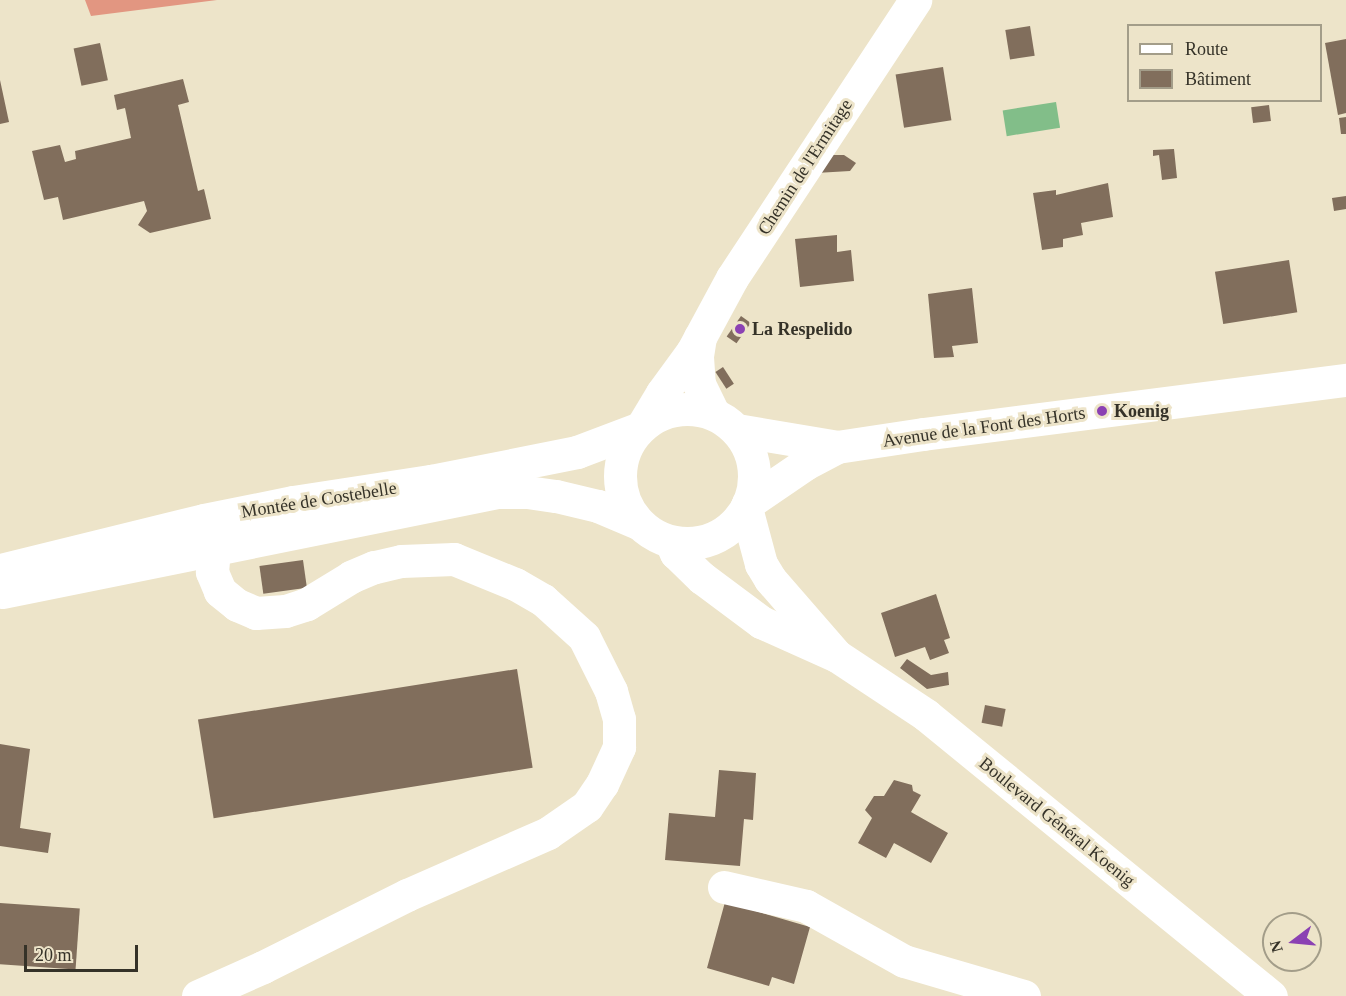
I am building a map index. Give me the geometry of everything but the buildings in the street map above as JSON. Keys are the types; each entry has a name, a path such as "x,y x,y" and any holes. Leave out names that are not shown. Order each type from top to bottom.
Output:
{"street":[{"name":"Chemin de l'Ermitage","path":"641,426 700,337 732,278 915,0"},
{"name":"Chemin de l'Ermitage","path":"700,337 697,357 699,384 725,422"},
{"name":"Avenue de la Font des Horts","path":"747,506 805,464 837,447 1346,380"},
{"path":"684,408 725,422 746,443 753,465 753,488 747,506 738,521 714,538 685,544 671,542 648,532 638,523 621,493 619,476 621,459 627,442 641,426 656,415 684,408"},
{"name":"Avenue de la Font des Horts","path":"725,422 837,447"},
{"name":"Montée de Costebelle","path":"0,570 204,520 292,502 349,495 577,452 641,426"},
{"name":"Montée de Costebelle","path":"0,592 497,492 528,492 556,496 598,506 638,523"},
{"path":"198,996 263,968 407,895 558,827 587,806 602,784 619,747 619,719 611,691 584,637 543,600 515,584 454,559 430,558 374,567 351,577 308,604 285,611 256,613 237,605 220,591 212,572 214,550 230,531 240,526 321,508 349,495"},
{"name":"Boulevard Général Koenig","path":"747,506 761,564 770,579 837,656"},
{"name":"Boulevard Général Koenig","path":"671,542 676,554 696,572 761,622 837,656 926,715 1271,996"},
{"path":"724,887 806,906 904,961 1024,996"}],"shaded area":[{"path":"85,0 217,0 91,16"},
{"path":"1056,102 1060,128 1007,136 1003,110"}],"place":[{"name":"La Respelido","path":"740,329"},
{"name":"Koenig","path":"1102,411"}]}
